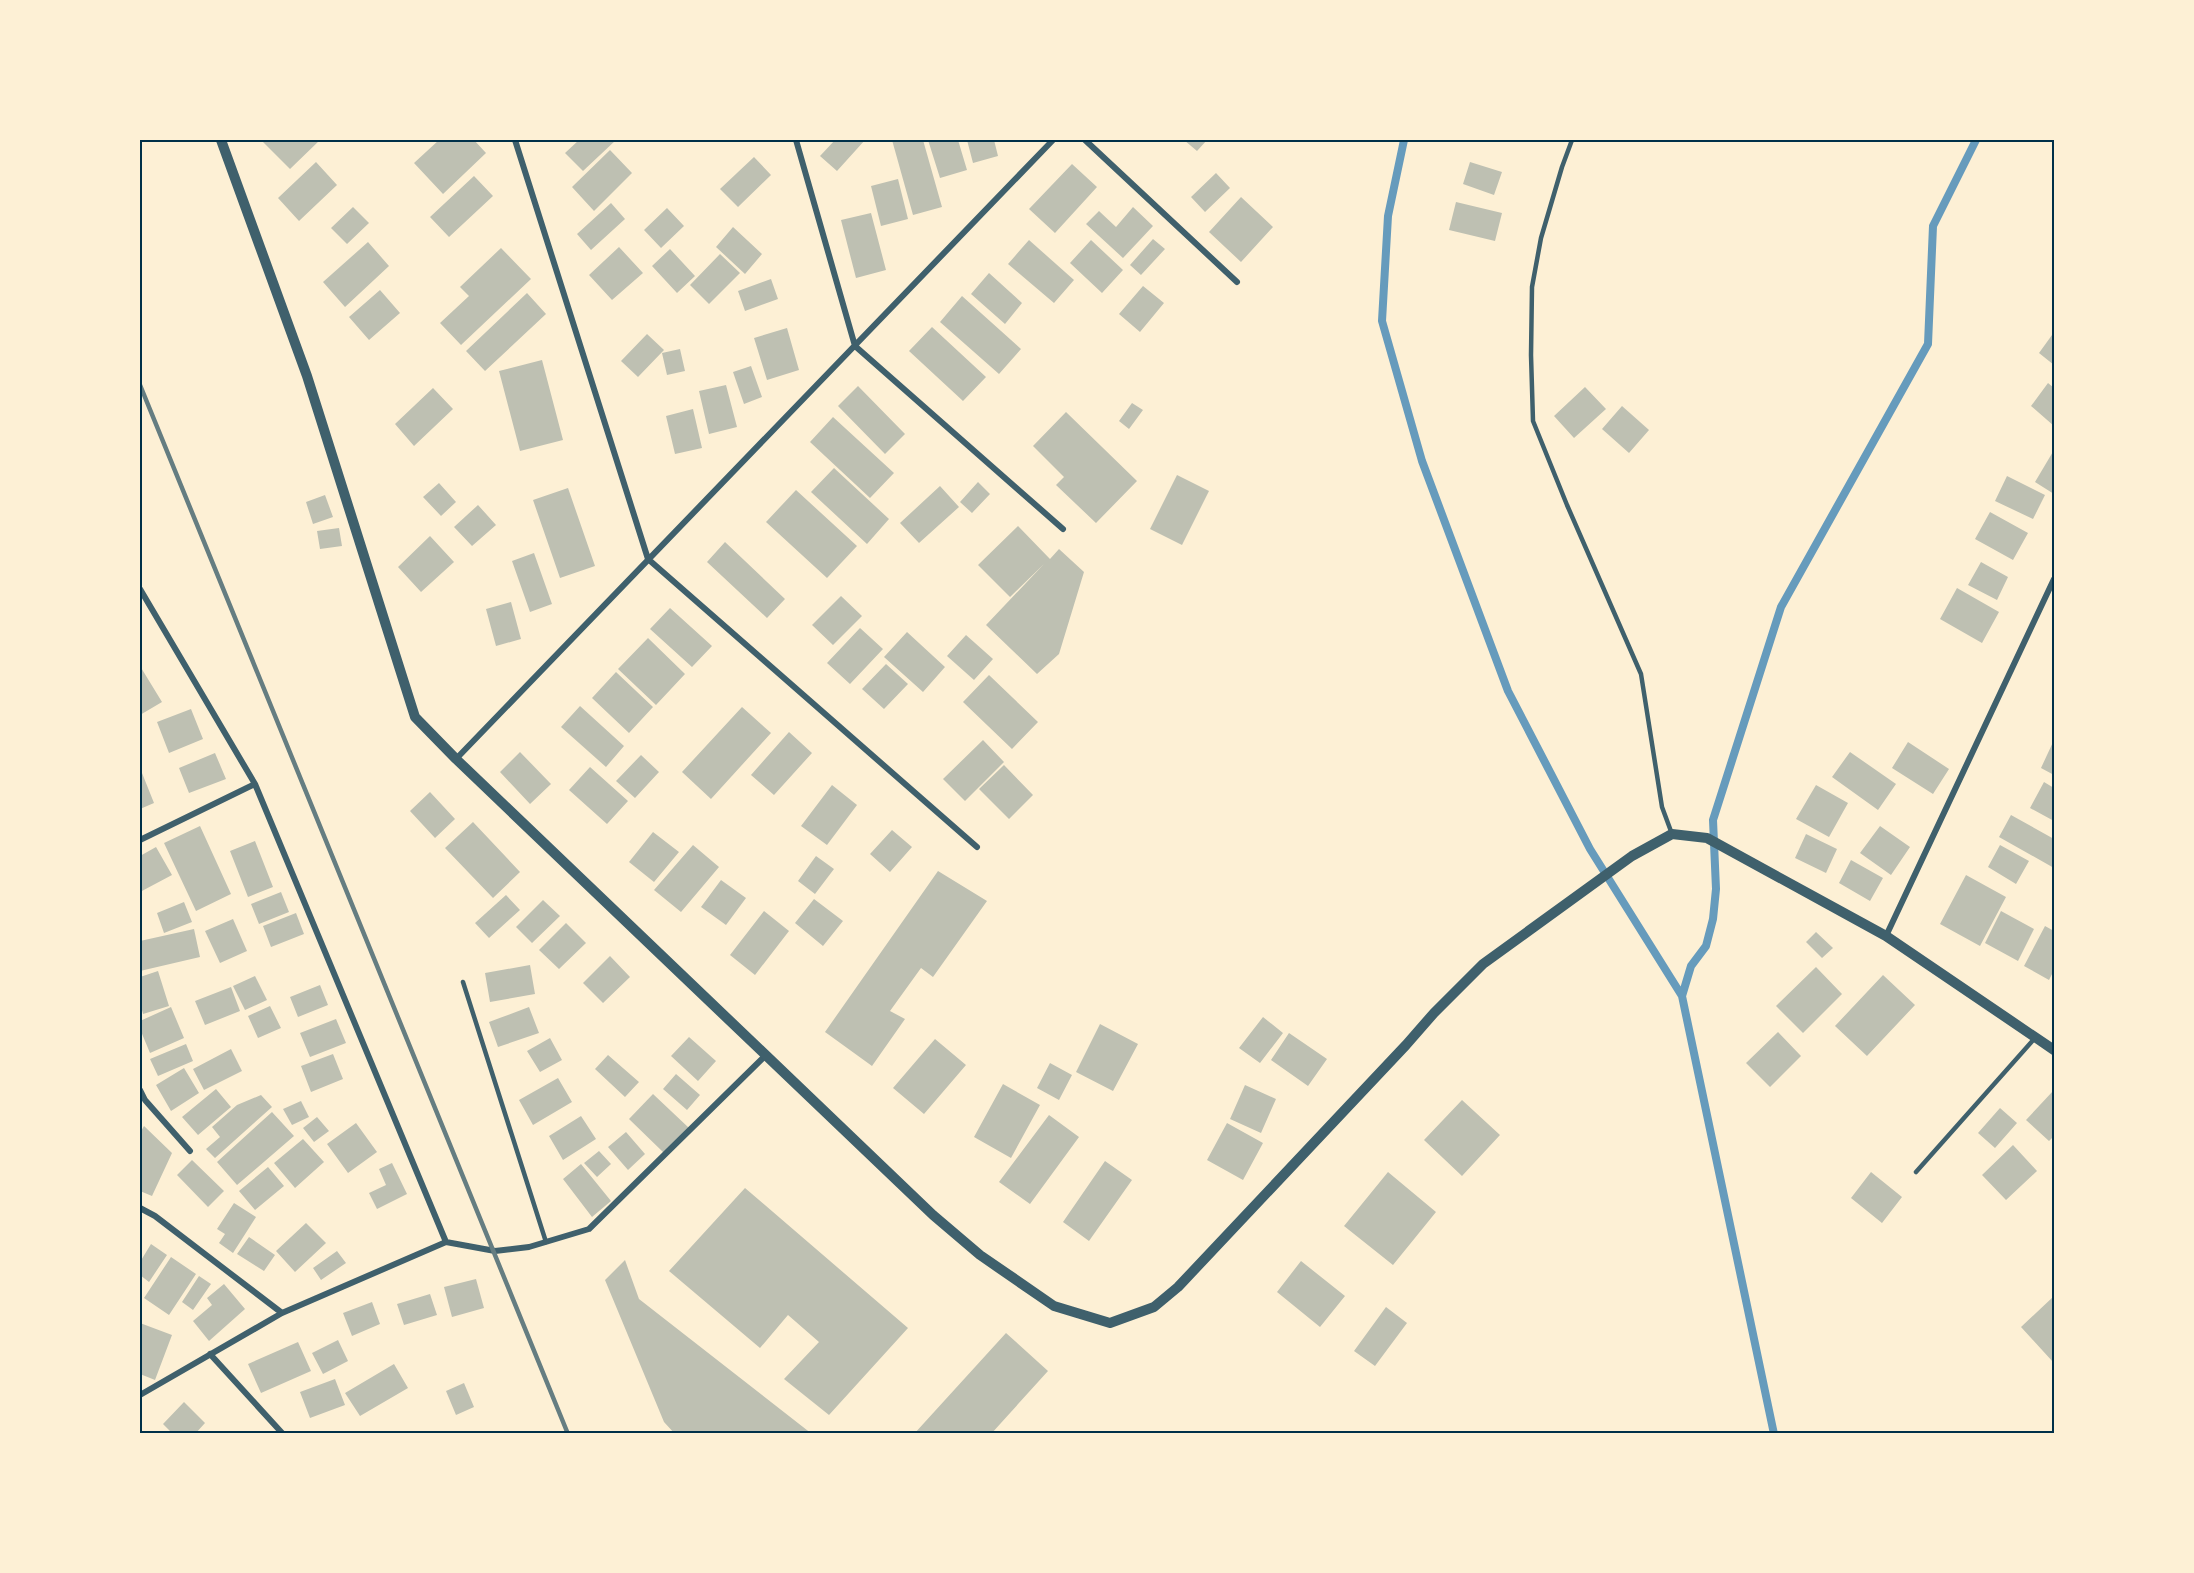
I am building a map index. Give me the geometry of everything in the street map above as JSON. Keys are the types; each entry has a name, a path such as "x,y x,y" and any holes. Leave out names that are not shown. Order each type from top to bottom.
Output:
{"street":[{"path":"220,140 307,376 415,717 456,759 933,1215 980,1255 1054,1306 1110,1323 1154,1306 1178,1287 1406,1046 1434,1013 1484,964 1632,856 1672,834 1707,838 1886,936 2055,1050"},
{"path":"515,140 648,560 977,847"},
{"path":"796,140 855,346 1063,529"},
{"path":"456,759 1053,140"},
{"path":"1085,140 1237,282"},
{"path":"1886,936 2055,579"},
{"path":"140,589 255,784 446,1242"},
{"path":"140,840 255,784"},
{"path":"140,1395 282,1313 446,1242 495,1251 529,1246 589,1230 766,1055"},
{"path":"140,1090 145,1100 190,1151"},
{"path":"140,1208 155,1216 282,1313"},
{"path":"210,1354 283,1434"}],"lane":[{"path":"1572,140 1541,238 1532,287 1533,421 1641,674 1662,807 1672,834"},
{"path":"463,982 546,1242"},
{"path":"1916,1172 2036,1038"}],"building":[{"path":"265,140 320,140 290,169 263,142"},
{"path":"439,140 474,140 486,153 443,194 414,163"},
{"path":"579,140 616,140 583,171 565,153"},
{"path":"835,140 865,140 837,171 820,156"},
{"path":"892,140 923,140 942,207 913,215"},
{"path":"928,140 958,140 967,170 940,178"},
{"path":"967,140 994,140 998,156 973,163"},
{"path":"1184,140 1207,140 1197,151"},
{"path":"610,150 632,173 594,211 572,187"},
{"path":"754,157 771,175 738,207 720,189"},
{"path":"316,162 337,185 299,221 278,198"},
{"path":"1470,162 1502,172 1494,195 1463,184"},
{"path":"1072,164 1097,187 1055,233 1029,209"},
{"path":"1216,173 1230,188 1205,212 1191,197"},
{"path":"474,176 493,196 449,237 430,217"},
{"path":"898,179 908,219 881,226 871,186"},
{"path":"1241,197 1273,227 1241,262 1209,232"},
{"path":"1456,202 1502,213 1495,241 1449,230"},
{"path":"611,203 625,219 591,250 577,234"},
{"path":"353,207 369,223 347,244 331,228"},
{"path":"1133,207 1153,226 1123,258 1086,224 1099,211 1116,227"},
{"path":"667,208 684,226 661,248 644,230"},
{"path":"871,213 886,270 856,278 841,220"},
{"path":"733,227 762,254 745,274 716,247"},
{"path":"1153,239 1165,249 1141,275 1130,265"},
{"path":"1029,240 1074,280 1054,303 1008,264"},
{"path":"1091,240 1123,270 1102,293 1070,263"},
{"path":"368,242 389,266 345,307 323,282"},
{"path":"619,247 643,273 612,300 589,275"},
{"path":"501,248 531,279 461,345 440,323 469,296 460,287"},
{"path":"670,249 695,276 677,293 652,266"},
{"path":"720,254 740,273 709,304 690,285"},
{"path":"989,273 1022,303 1005,324 971,294"},
{"path":"771,279 778,299 745,311 738,291"},
{"path":"1143,286 1164,303 1140,332 1119,314"},
{"path":"380,290 400,313 369,340 349,317"},
{"path":"527,293 546,314 485,371 466,351"},
{"path":"962,296 1021,349 999,374 940,322"},
{"path":"932,327 986,377 963,401 909,351"},
{"path":"787,328 799,370 767,380 754,338"},
{"path":"647,334 664,350 638,377 621,361"},
{"path":"2052,335 2054,337 2054,365 2039,353"},
{"path":"680,349 685,371 667,375 662,353"},
{"path":"542,360 563,440 520,451 499,371"},
{"path":"751,366 762,397 744,404 733,372"},
{"path":"2048,383 2054,388 2054,426 2031,406"},
{"path":"726,385 737,427 709,434 699,391"},
{"path":"858,386 905,434 885,454 838,406"},
{"path":"1585,387 1606,409 1574,438 1554,416"},
{"path":"433,388 453,409 414,446 395,424"},
{"path":"1132,403 1143,410 1129,429 1119,421"},
{"path":"1622,406 1649,430 1629,453 1602,429"},
{"path":"693,409 702,448 675,454 666,416"},
{"path":"1066,412 1137,481 1096,523 1056,485 1064,477 1033,446"},
{"path":"833,417 894,473 870,498 810,442"},
{"path":"2054,450 2054,494 2035,482"},
{"path":"834,468 889,519 867,544 811,492"},
{"path":"1177,475 1209,491 1182,545 1150,529"},
{"path":"2007,476 2045,495 2033,519 1995,501"},
{"path":"978,482 990,494 972,513 960,502"},
{"path":"439,483 456,502 441,516 423,497"},
{"path":"940,486 959,507 919,543 900,523"},
{"path":"568,488 595,566 560,578 533,500"},
{"path":"796,490 857,546 827,578 766,522"},
{"path":"325,495 333,517 313,524 306,502"},
{"path":"478,505 496,525 472,546 454,527"},
{"path":"1990,512 2028,533 2013,560 1975,539"},
{"path":"1018,526 1050,559 1059,549 1084,572 1059,654 1037,674 986,625 1044,564 1010,597 978,565"},
{"path":"339,528 342,546 320,549 317,531"},
{"path":"430,536 454,562 421,592 398,567"},
{"path":"725,542 785,599 767,618 707,562"},
{"path":"534,553 552,604 530,612 512,561"},
{"path":"1981,562 2008,577 1997,600 1968,585"},
{"path":"1957,588 1999,612 1982,643 1940,619"},
{"path":"841,596 862,616 833,645 812,625"},
{"path":"511,602 521,639 496,646 486,609"},
{"path":"670,608 712,646 692,667 650,629"},
{"path":"860,628 883,649 850,684 827,663"},
{"path":"907,632 945,667 923,692 884,657"},
{"path":"966,635 993,659 974,680 947,656"},
{"path":"648,638 685,674 656,705 618,669"},
{"path":"886,664 908,684 884,709 862,689"},
{"path":"140,666 162,702 140,715"},
{"path":"616,672 653,707 629,733 592,698"},
{"path":"989,675 1038,722 1012,749 963,702"},
{"path":"580,706 624,746 606,767 561,727"},
{"path":"742,707 771,733 711,799 682,772"},
{"path":"191,709 203,739 169,753 157,722"},
{"path":"789,732 812,753 774,795 751,775"},
{"path":"983,740 1004,762 965,801 943,779"},
{"path":"2054,740 2054,775 2041,768"},
{"path":"1908,742 1949,769 1933,794 1892,768"},
{"path":"520,752 551,784 530,804 500,772"},
{"path":"1850,752 1896,784 1878,810 1832,777"},
{"path":"215,753 226,779 189,793 179,768"},
{"path":"641,755 659,772 635,798 616,781"},
{"path":"1004,765 1033,795 1009,819 979,789"},
{"path":"590,767 628,801 607,824 569,790"},
{"path":"140,768 154,803 140,809"},
{"path":"2044,782 2054,788 2054,821 2030,808"},
{"path":"832,785 857,805 827,845 801,826"},
{"path":"1816,785 1848,803 1829,837 1796,819"},
{"path":"430,792 455,819 435,838 410,811"},
{"path":"2011,815 2054,839 2054,868 1999,837"},
{"path":"473,822 520,872 493,898 445,848"},
{"path":"200,826 231,894 196,911 164,843"},
{"path":"1880,826 1910,847 1891,875 1860,853"},
{"path":"892,830 912,847 890,872 870,854"},
{"path":"653,832 679,852 654,882 629,862"},
{"path":"1806,834 1837,849 1826,873 1795,858"},
{"path":"255,841 273,887 248,897 230,851"},
{"path":"693,845 719,867 681,912 654,890"},
{"path":"2000,845 2029,861 2016,884 1988,867"},
{"path":"156,847 172,875 140,892 140,856"},
{"path":"816,856 834,869 815,894 798,881"},
{"path":"1851,860 1883,878 1870,901 1839,883"},
{"path":"938,871 987,901 933,977 921,968 890,1011 905,1019 872,1066 825,1032"},
{"path":"1966,875 2006,897 1980,946 1940,924"},
{"path":"721,880 746,898 726,925 701,907"},
{"path":"281,892 289,912 259,924 251,904"},
{"path":"506,895 520,910 489,938 475,923"},
{"path":"814,899 843,921 823,946 795,923"},
{"path":"543,900 560,916 532,943 516,927"},
{"path":"184,902 192,922 164,933 157,913"},
{"path":"764,911 789,931 755,975 730,955"},
{"path":"2001,911 2034,929 2018,961 1985,943"},
{"path":"296,913 304,934 271,947 263,926"},
{"path":"233,919 247,951 220,963 205,931"},
{"path":"566,923 586,943 559,969 539,950"},
{"path":"2045,926 2054,931 2054,970 2049,980 2024,966"},
{"path":"194,929 200,957 140,971 140,941"},
{"path":"1816,932 1833,948 1822,958 1806,942"},
{"path":"610,956 630,977 603,1003 583,983"},
{"path":"530,965 535,994 490,1002 485,973"},
{"path":"1816,967 1842,994 1803,1033 1776,1006"},
{"path":"158,971 169,1006 143,1014 140,1002 140,977"},
{"path":"1883,975 1915,1005 1867,1056 1835,1026"},
{"path":"255,976 267,1000 245,1010 233,986"},
{"path":"320,985 328,1005 298,1017 290,997"},
{"path":"231,987 240,1011 205,1025 195,1001"},
{"path":"270,1006 281,1028 258,1038 248,1016"},
{"path":"171,1007 184,1038 150,1053 140,1029 140,1021"},
{"path":"529,1007 539,1033 498,1047 489,1022"},
{"path":"1263,1017 1283,1033 1260,1063 1239,1048"},
{"path":"336,1019 346,1043 310,1057 300,1033"},
{"path":"1100,1024 1138,1044 1113,1091 1076,1072"},
{"path":"1778,1032 1801,1056 1770,1087 1746,1063"},
{"path":"1289,1033 1327,1059 1308,1086 1271,1060"},
{"path":"689,1037 716,1061 698,1081 671,1056"},
{"path":"550,1038 562,1060 540,1072 527,1051"},
{"path":"935,1039 966,1065 924,1114 893,1088"},
{"path":"186,1044 193,1061 158,1076 150,1059"},
{"path":"231,1049 242,1071 204,1090 193,1069"},
{"path":"333,1054 343,1079 311,1092 301,1066"},
{"path":"608,1055 639,1082 625,1097 595,1069"},
{"path":"1050,1063 1072,1075 1059,1100 1037,1088"},
{"path":"184,1068 199,1093 171,1111 156,1085"},
{"path":"676,1074 700,1095 687,1110 663,1089"},
{"path":"558,1078 572,1102 533,1125 519,1100"},
{"path":"1003,1084 1040,1105 1011,1158 974,1137"},
{"path":"1245,1085 1276,1099 1261,1133 1230,1119"},
{"path":"216,1089 231,1107 198,1135 182,1117"},
{"path":"2053,1091 2054,1136 2049,1141 2026,1120"},
{"path":"653,1094 689,1128 664,1153 629,1119"},
{"path":"261,1095 272,1107 215,1158 206,1149 220,1137 212,1127 237,1105"},
{"path":"1462,1100 1500,1135 1462,1176 1424,1140"},
{"path":"301,1101 309,1117 292,1125 283,1109"},
{"path":"2000,1108 2017,1123 1995,1148 1978,1133"},
{"path":"272,1112 294,1136 237,1185 217,1162"},
{"path":"1049,1115 1079,1137 1030,1204 999,1182"},
{"path":"581,1116 596,1139 563,1160 549,1136"},
{"path":"317,1117 329,1131 314,1142 303,1128"},
{"path":"356,1123 377,1152 348,1173 327,1144"},
{"path":"1227,1123 1263,1143 1243,1180 1207,1160"},
{"path":"144,1126 172,1153 152,1196 140,1191 140,1133"},
{"path":"626,1132 645,1154 628,1170 608,1147"},
{"path":"303,1139 324,1162 295,1188 274,1163"},
{"path":"2013,1145 2037,1171 2006,1200 1982,1175"},
{"path":"599,1151 611,1164 597,1177 584,1163"},
{"path":"192,1160 224,1191 208,1207 177,1175"},
{"path":"1105,1161 1132,1180 1089,1241 1063,1222"},
{"path":"392,1163 407,1194 377,1209 369,1193 386,1185 379,1169"},
{"path":"581,1164 611,1201 592,1217 563,1179"},
{"path":"268,1167 284,1186 255,1210 239,1191"},
{"path":"1388,1172 1436,1212 1393,1265 1344,1226"},
{"path":"1871,1172 1902,1197 1882,1223 1851,1198"},
{"path":"745,1188 908,1328 829,1415 784,1379 819,1342 788,1315 760,1348 669,1271"},
{"path":"234,1203 256,1217 233,1253 219,1243 225,1234 217,1229"},
{"path":"306,1223 326,1243 295,1272 276,1251"},
{"path":"249,1237 275,1255 264,1271 237,1254"},
{"path":"151,1244 167,1255 149,1282 140,1275 140,1262"},
{"path":"337,1251 346,1263 321,1280 313,1268"},
{"path":"171,1257 196,1274 169,1315 144,1298"},
{"path":"625,1260 639,1299 812,1434 675,1434 664,1422 605,1280"},
{"path":"1301,1261 1345,1296 1320,1327 1277,1292"},
{"path":"199,1276 211,1284 193,1310 182,1302"},
{"path":"476,1279 484,1308 452,1317 444,1287"},
{"path":"224,1284 245,1309 209,1341 193,1321 212,1305 207,1298"},
{"path":"430,1294 437,1315 404,1325 397,1304"},
{"path":"2054,1296 2054,1360 2053,1362 2021,1327"},
{"path":"372,1302 380,1324 352,1336 343,1313"},
{"path":"1386,1307 1407,1323 1375,1366 1354,1351"},
{"path":"140,1323 172,1335 155,1380 140,1374"},
{"path":"1006,1333 1048,1371 991,1434 914,1434"},
{"path":"338,1340 348,1361 323,1374 312,1353"},
{"path":"298,1342 311,1371 261,1393 248,1364"},
{"path":"394,1364 408,1388 360,1416 345,1393"},
{"path":"335,1379 345,1405 310,1418 300,1392"},
{"path":"464,1383 474,1407 456,1415 446,1391"},
{"path":"184,1402 205,1423 195,1434 173,1434 163,1424"}],"waterway":[{"path":"1404,140 1388,216 1382,321 1422,461 1508,691 1590,849 1682,996 1774,1434"},
{"path":"1682,996 1691,966 1706,946 1713,919 1716,889 1713,820 1781,607 1928,344 1933,226 1976,140"}],"railway":[{"path":"140,385 568,1434"}]}
